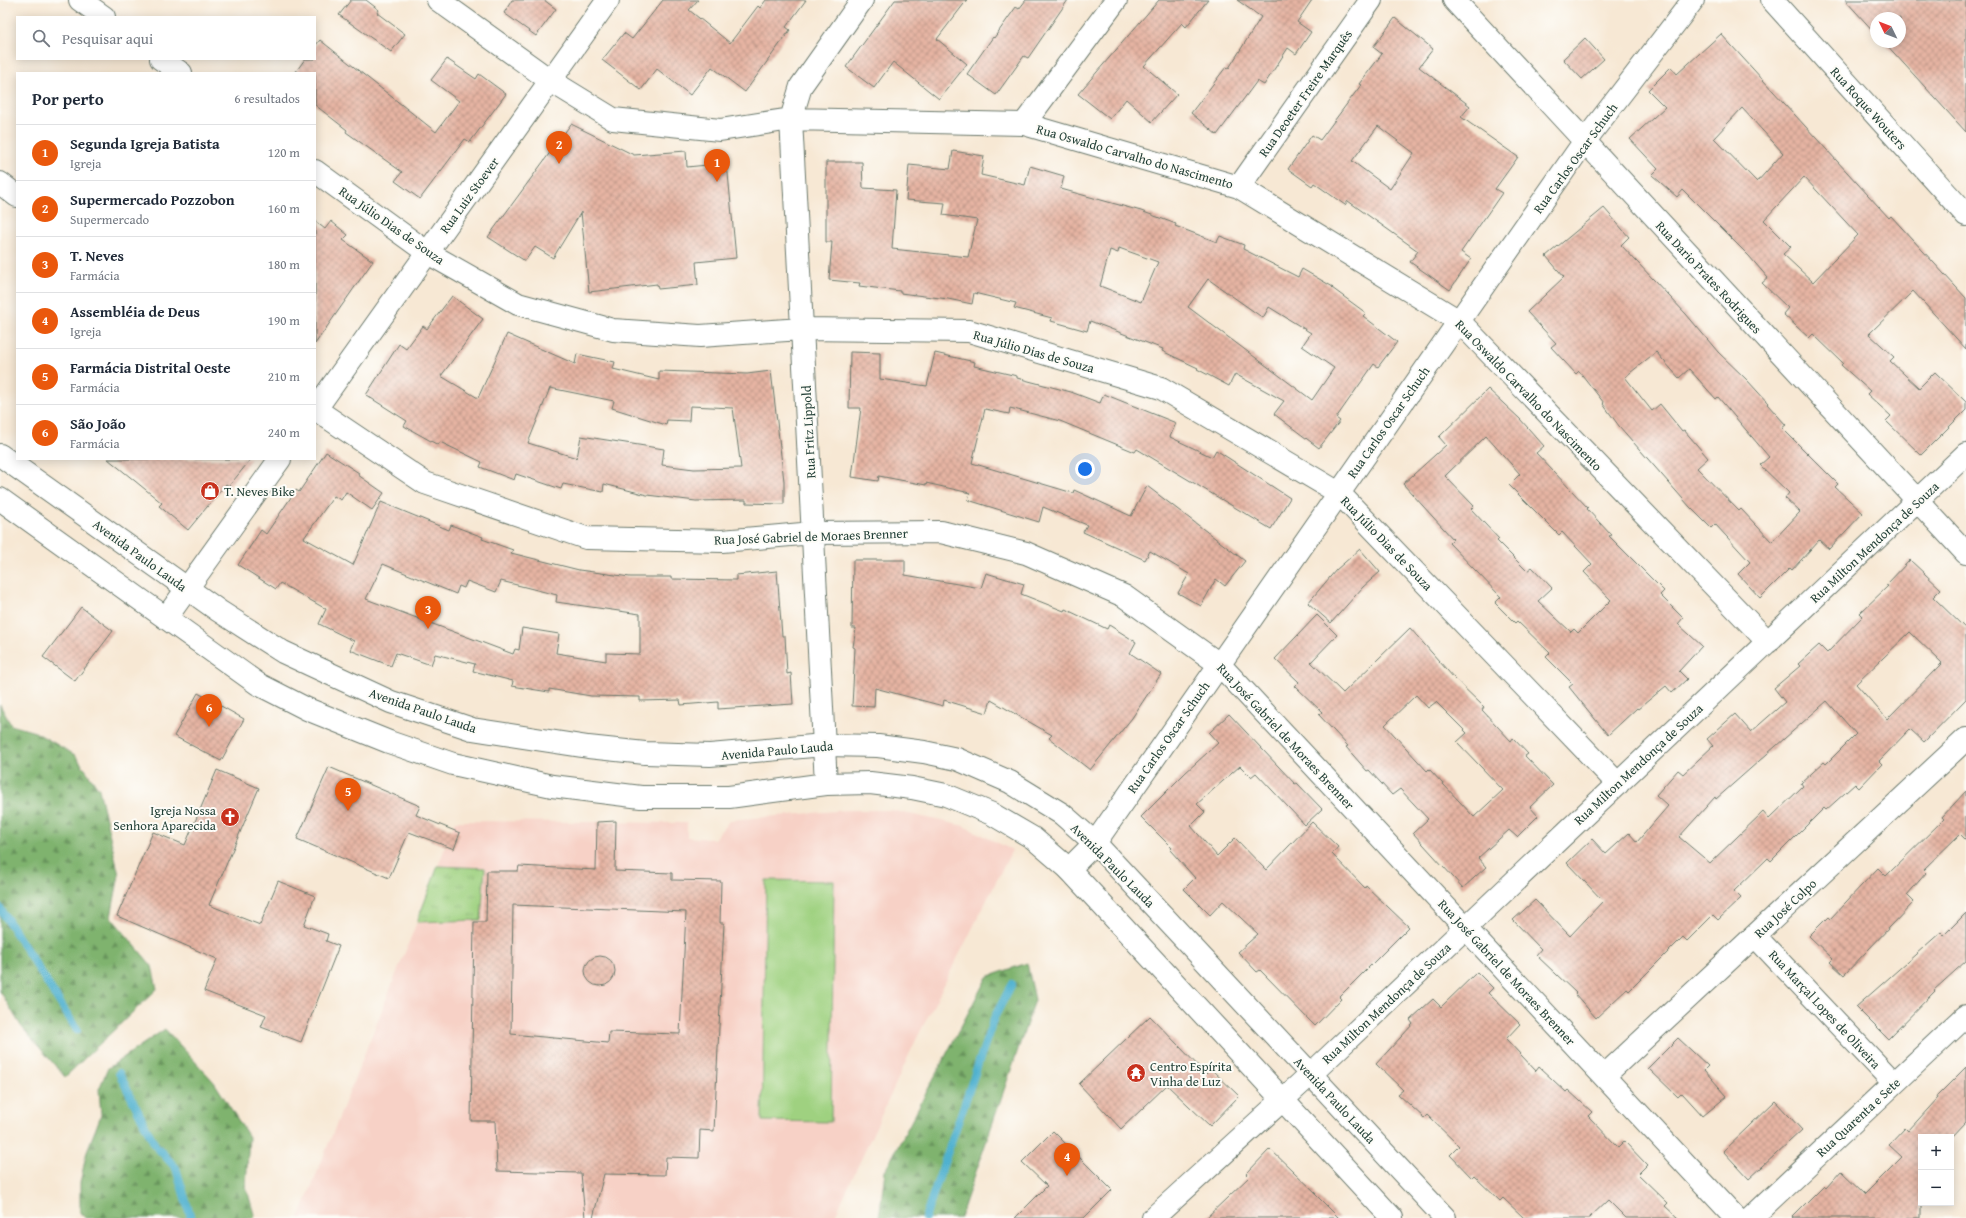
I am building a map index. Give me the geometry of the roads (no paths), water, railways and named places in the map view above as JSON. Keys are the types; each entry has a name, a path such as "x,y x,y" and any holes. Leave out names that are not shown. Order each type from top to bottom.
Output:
{"street":[{"path":"80,0 103,16"},
{"name":"Rua Oswaldo Carvalho do Nascimento","path":"438,0 550,81 613,119 720,130 791,119 1024,124 1239,187 1459,321 1768,642"},
{"name":"Rua Luiz Stoever","path":"316,409 608,0"},
{"name":"Rua Fritz Lippold","path":"826,784 791,119 801,86 862,0"},
{"path":"1024,124 1116,0"},
{"name":"Rua Deoeter Freire Marquês","path":"1239,187 1371,0"},
{"name":"Rua Dario Prates Rodrigues","path":"1454,0 1966,553"},
{"name":"Rua Carlos Oscar Schuch","path":"1069,869 1095,843 1584,142 1693,0"},
{"name":"Rua Roque Wouters","path":"1772,0 1966,215"},
{"path":"162,60 180,72"},
{"name":"Rua Júlio Dias de Souza","path":"316,172 428,253 518,304 613,330 700,336 802,329 969,331 1161,388 1339,493 1618,784"},
{"path":"0,183 16,195"},
{"name":"Rua José Gabriel de Moraes Brenner","path":"316,411 425,483 586,538 722,541 813,533 941,532 1026,552 1124,596 1220,664 1736,1218"},
{"name":"Rua Milton Mendonça de Souza","path":"1282,1100 1466,928 1966,454"},
{"name":"Avenida Paulo Lauda","path":"0,455 187,589 219,611 290,655 391,702 472,729 588,747 645,753 710,755 824,745 878,746 924,752 957,760 1010,782 1032,794 1062,814 1095,843 1445,1218"},
{"path":"166,618 279,460"},
{"path":"0,499 258,684 307,709 389,742 453,764 552,786 641,797 729,797 826,784 870,784 912,788 946,795 971,805 1010,824 1033,838 1069,869 1392,1218"},
{"name":"Rua José Colpo","path":"1604,1076 1966,739"},
{"name":"Rua Marçal Lopes de Oliveira","path":"1755,936 1894,1083"},
{"name":"Rua Quarenta e Sete","path":"1751,1218 1966,1016"},
{"path":"1153,1218 1282,1100"}],"waterway":[{"path":"0,908 77,1030"},
{"path":"925,1218 994,1018 1012,984"},
{"path":"119,1073 155,1145 176,1168 191,1218"}],"place":[{"name":"Supermercado Pozzobon","path":"559,164"},
{"name":"Segunda Igreja Batista","path":"717,182"},
{"name":"T. Neves Bike","path":"210,491"},
{"name":"T. Neves","path":"428,629"},
{"name":"São João","path":"209,727"},
{"name":"Farmácia Distrital Oeste","path":"348,811"},
{"name":"Igreja Nossa Senhora Aparecida","path":"230,817"},
{"name":"Centro Espírita Vinha de Luz","path":"1136,1073"},
{"name":"Assembléia de Deus","path":"1067,1176"}]}
